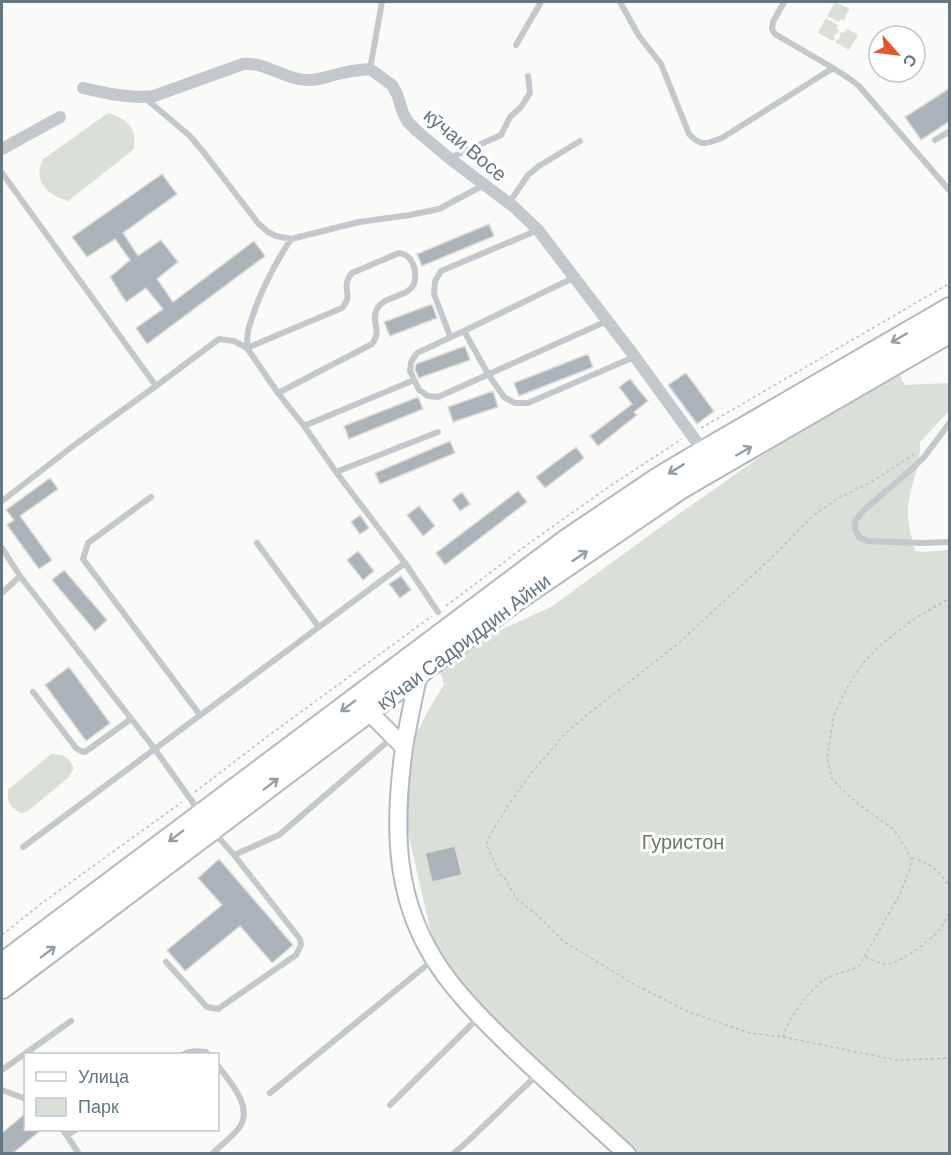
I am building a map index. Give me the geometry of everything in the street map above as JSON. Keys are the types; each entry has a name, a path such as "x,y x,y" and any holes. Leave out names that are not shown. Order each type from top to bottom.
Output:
{"highway":[{"name":"кӯчаи Садриддин Айни","path":"2,987 206,822 568,540 657,480 950,309"},
{"name":"кӯчаи Садриддин Айни","path":"3,962 368,711 515,600 681,487 950,331"}],"street":[{"path":"83,88 113,95 154,96 243,64 254,63 287,76 311,80 370,69"},
{"name":"кӯчаи Восе","path":"370,69 392,85 403,113 412,126 449,158 509,203 538,230 704,452"},
{"path":"2,149 60,117"},
{"path":"419,672 399,742 401,866 412,916 434,960 449,983 479,1016 538,1073 627,1154"},
{"path":"368,711 399,742"}],"lane":[{"path":"370,69 382,2"},
{"path":"516,45 541,2"},
{"path":"620,2 639,36 661,64 689,134 701,144 722,138 833,68"},
{"path":"784,2 772,22 775,34 859,86 950,191"},
{"path":"449,158 501,135 510,117 521,107 530,93 528,76"},
{"path":"144,97 190,136 263,227 276,236 291,238 358,222 410,216 439,209 484,185"},
{"path":"935,140 950,131"},
{"path":"509,203 528,175 539,165 580,141"},
{"path":"2,173 156,386"},
{"path":"450,336 434,294 435,281 441,271 538,230"},
{"path":"247,348 249,326 261,295 291,238"},
{"path":"247,348 342,308 348,295 345,285 352,273 399,253 410,259 416,276 414,283 410,290 383,302 377,309 375,318 378,331 377,338 372,344 278,393"},
{"path":"575,277 417,353 411,362 410,371 419,390 428,396 438,396 607,321"},
{"path":"464,331 504,397 515,403 528,403 635,357"},
{"path":"2,501 219,339 234,341 247,348 405,563 438,612"},
{"path":"304,426 414,380"},
{"path":"950,423 925,456 863,510 855,521 855,529 859,537 867,541 950,542"},
{"path":"336,472 438,432"},
{"path":"151,497 88,543 83,559 200,716"},
{"path":"257,543 318,626"},
{"path":"2,548 20,576 154,748 206,822 300,939 301,945 296,955 218,1010 207,1006 166,962"},
{"path":"23,847 405,563"},
{"path":"2,593 20,576"},
{"path":"33,692 81,752 85,752 131,719"},
{"path":"234,855 279,835 399,742"},
{"path":"270,1093 434,960"},
{"path":"390,1105 479,1016"},
{"path":"26,1053 71,1021"},
{"path":"187,1053 198,1051 207,1053"},
{"path":"2,1070 24,1054"},
{"path":"212,1154 238,1129 244,1120 245,1110 240,1098 219,1067"},
{"path":"453,1154 538,1073"},
{"path":"2,1089 24,1098"},
{"path":"65,1132 79,1154"}],"path":[{"path":"936,441 896,464 875,480 835,500 813,516 763,566 679,643 564,735 529,776 503,813 486,844 500,874 516,897 563,941 637,986 689,1012 750,1033 783,1037 896,1060 950,1058"},
{"path":"783,1037 797,1007 815,988 825,979 859,966 901,892 910,868 911,858 892,829 846,794 832,779 826,758 834,715 849,684 863,663 879,646 910,622 950,598"},
{"path":"911,858 934,868 950,889"},
{"path":"865,957 886,964 897,961 915,951 932,937 941,928 950,911"}],"green space":[{"path":"835,2 850,9 844,20 841,19 839,22 827,16"},
{"path":"826,18 838,25 836,28 839,30 833,41 818,33"},
{"path":"847,29 858,35 849,50 835,42 839,40 841,32 845,33"},
{"path":"108,113 121,118 130,126 134,136 133,150 68,201 48,191 41,182 42,160"},
{"name":"Гуристон","path":"893,364 905,385 949,383 949,411 920,442 919,459 908,513 915,551 949,550 949,1153 630,1153 442,981 395,776 429,709 444,685 437,659 551,607 666,523"},
{"path":"51,754 65,757 70,761 74,768 68,778 28,811 21,813 14,809 8,798 8,790"}],"building":[{"path":"950,88 950,121 921,140 905,117"},
{"path":"162,174 177,194 123,233 138,256 161,240 178,262 157,279 173,302 254,241 265,256 147,344 136,328 163,309 146,288 126,302 110,277 130,260 115,239 87,257 72,237"},
{"path":"489,224 494,236 422,266 417,254"},
{"path":"432,304 437,318 390,336 384,322"},
{"path":"465,346 470,360 419,378 415,370 416,364"},
{"path":"588,354 593,367 519,396 514,383"},
{"path":"686,373 714,411 697,424 668,385"},
{"path":"630,379 648,401 634,412 637,415 598,446 590,436 632,404 619,387"},
{"path":"493,391 498,407 453,422 448,407"},
{"path":"418,397 423,409 349,439 344,426"},
{"path":"450,441 455,453 380,484 375,473"},
{"path":"576,447 584,458 545,488 536,477"},
{"path":"50,478 58,489 20,516 52,560 39,569 7,525 14,520 6,510"},
{"path":"518,491 527,502 445,565 436,553"},
{"path":"462,492 470,504 460,511 452,500"},
{"path":"419,506 435,526 423,536 407,515"},
{"path":"360,515 369,528 360,534 351,522"},
{"path":"358,551 374,571 363,580 347,560"},
{"path":"64,570 107,620 95,631 52,580"},
{"path":"401,576 411,590 400,598 389,584"},
{"path":"69,667 110,723 86,741 45,685"},
{"path":"455,846 462,875 432,882 425,853"},
{"path":"219,859 293,945 272,963 240,926 185,971 167,950 222,905 198,878"},
{"path":"24,1115 24,1131 40,1131 12,1154 2,1154 2,1133"}]}
